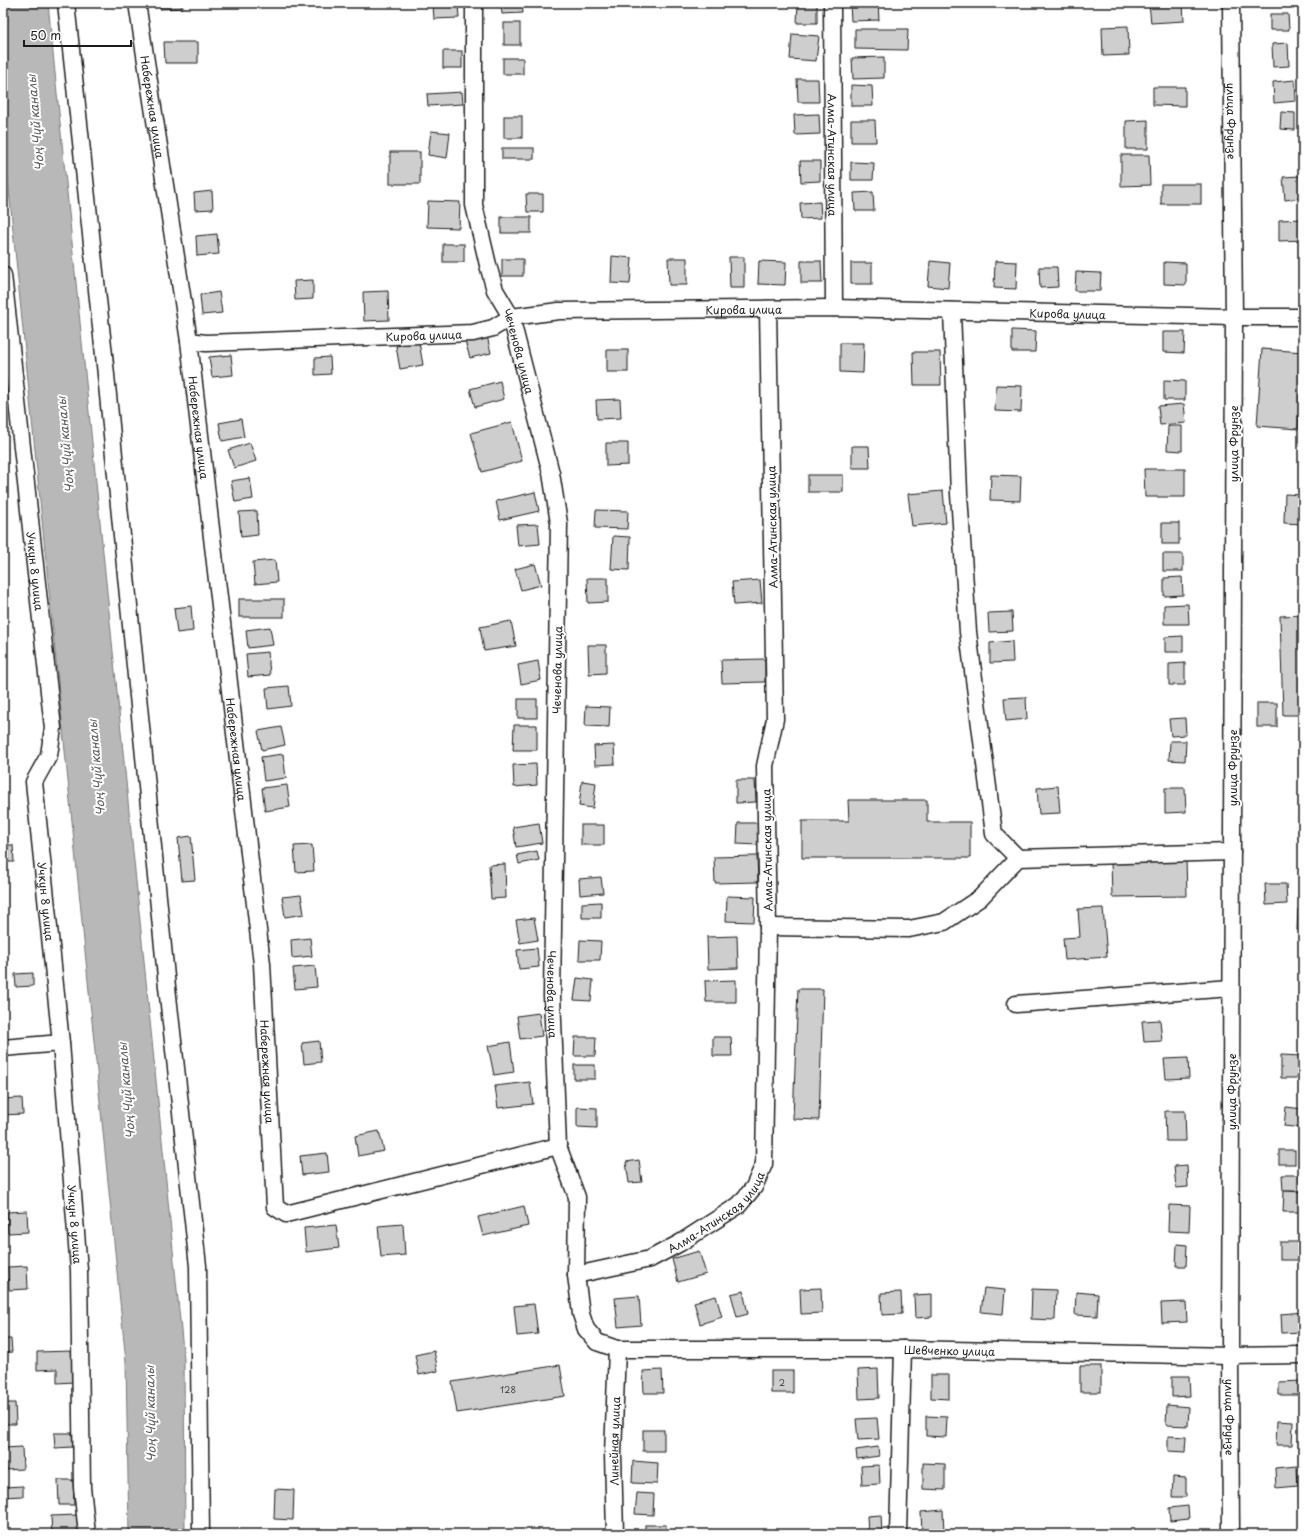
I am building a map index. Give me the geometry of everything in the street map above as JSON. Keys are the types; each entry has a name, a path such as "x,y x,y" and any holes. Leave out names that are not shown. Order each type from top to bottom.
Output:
{"street":[{"path":"66,3 103,347 167,987 198,1266 201,1534"},
{"name":"Набережная улица","path":"137,3 189,341 262,964 275,1207 286,1214 558,1146"},
{"name":"Чеченова улица","path":"474,3 474,205 495,290 511,317 551,473 559,523 552,996 558,1146 577,1197 576,1275 581,1314 586,1329 597,1342"},
{"name":"Алма-Атинская улица","path":"832,3 834,308"},
{"name":"улица Фрунзе","path":"1231,3 1234,317 1230,1356 1231,1534"},
{"name":"Учкун 8 улица","path":"3,275 53,728 49,755 34,782 61,1043 79,1270 82,1487 87,1534"},
{"name":"Кирова улица","path":"189,341 206,343 473,333 493,328 511,317 559,311 834,308 1234,317 1303,317"},
{"name":"Алма-Атинская улица","path":"576,1275 650,1259 680,1243 738,1205 754,1187 764,1164 768,927 765,766 775,719 768,309"},
{"path":"952,311 959,494 970,648 994,834 1018,858"},
{"path":"768,927 909,929 944,922 980,898 1018,858 1232,852"},
{"path":"1016,1004 1231,988"},
{"path":"3,1048 61,1043"},
{"name":"Шевченко улица","path":"597,1342 617,1348 903,1349 1230,1356 1303,1355"},
{"name":"Линейная улица","path":"615,1534 613,1454 617,1348"},
{"path":"898,1534 903,1349"}],"water":[{"name":"Чоң Чүй каналы","path":"3,3 48,3 184,1360 185,1534 129,1534 126,1362 3,130"}],"building":[{"path":"160,3 182,3 182,8 160,9"},
{"path":"501,3 522,3 523,13 502,14"},
{"path":"798,3 817,3 817,23 797,23"},
{"path":"850,3 878,3 879,20 851,21"},
{"path":"1149,3 1183,3 1184,21 1151,23"},
{"path":"458,4 459,18 434,19 433,5"},
{"path":"1270,14 1288,14 1289,30 1270,30"},
{"path":"504,23 520,23 520,45 504,45"},
{"path":"1128,26 1129,55 1103,56 1102,27"},
{"path":"855,29 908,29 907,50 855,49"},
{"path":"792,34 819,36 816,61 790,59"},
{"path":"164,42 198,42 198,63 165,63"},
{"path":"1288,43 1289,66 1273,67 1272,44"},
{"path":"443,51 462,51 462,68 443,68"},
{"path":"884,57 884,78 853,79 852,58"},
{"path":"503,58 523,58 523,74 503,74"},
{"path":"797,79 818,79 819,102 798,102"},
{"path":"1295,80 1296,101 1274,103 1273,82"},
{"path":"851,85 872,86 873,106 851,106"},
{"path":"1153,87 1185,87 1185,106 1153,105"},
{"path":"462,92 463,104 428,106 427,94"},
{"path":"1281,112 1295,113 1295,130 1280,129"},
{"path":"819,114 820,134 795,135 794,115"},
{"path":"504,116 522,116 522,138 504,138"},
{"path":"851,120 875,120 876,142 851,142"},
{"path":"1148,120 1148,149 1126,149 1126,121"},
{"path":"431,131 450,133 447,158 428,155"},
{"path":"502,148 534,148 534,159 502,159"},
{"path":"390,152 420,152 420,184 390,184"},
{"path":"1121,155 1149,155 1150,185 1121,186"},
{"path":"800,161 820,161 820,181 801,182"},
{"path":"851,162 874,163 873,180 851,180"},
{"path":"1300,176 1301,198 1285,200 1283,177"},
{"path":"1161,184 1201,184 1201,204 1161,204"},
{"path":"212,191 213,209 195,210 194,193"},
{"path":"873,192 874,211 855,211 854,193"},
{"path":"526,194 543,194 543,212 527,212"},
{"path":"428,201 460,202 459,228 427,227"},
{"path":"820,202 821,218 801,219 800,203"},
{"path":"501,217 531,217 531,233 501,233"},
{"path":"1303,219 1303,240 1279,241 1279,220"},
{"path":"217,234 219,254 197,256 196,236"},
{"path":"443,244 464,244 464,262 443,262"},
{"path":"612,256 632,258 630,284 611,283"},
{"path":"729,257 744,257 744,288 730,288"},
{"path":"668,258 687,258 687,285 669,285"},
{"path":"502,259 523,259 523,276 502,276"},
{"path":"759,261 786,262 785,285 758,284"},
{"path":"801,261 821,261 822,283 801,283"},
{"path":"930,261 950,263 948,288 928,286"},
{"path":"995,261 1017,262 1016,289 994,288"},
{"path":"1164,262 1186,263 1186,285 1164,284"},
{"path":"851,263 872,263 872,284 851,284"},
{"path":"1039,267 1057,267 1058,287 1040,288"},
{"path":"1076,272 1101,273 1100,291 1075,291"},
{"path":"313,280 313,299 295,300 294,281"},
{"path":"388,291 389,320 364,321 363,292"},
{"path":"219,292 222,313 202,315 200,295"},
{"path":"1012,330 1036,331 1035,352 1012,352"},
{"path":"1163,332 1185,332 1184,353 1163,352"},
{"path":"487,336 491,353 470,358 465,341"},
{"path":"419,342 423,365 400,369 396,346"},
{"path":"840,343 864,343 863,373 840,372"},
{"path":"1262,349 1303,352 1298,429 1257,426"},
{"path":"607,350 628,350 628,372 607,372"},
{"path":"913,352 940,352 941,385 914,385"},
{"path":"231,355 233,375 212,377 209,357"},
{"path":"330,357 331,374 315,375 315,358"},
{"path":"1164,380 1185,381 1185,400 1164,400"},
{"path":"500,381 504,399 475,407 470,389"},
{"path":"996,385 1022,386 1021,412 995,411"},
{"path":"620,399 621,418 597,419 596,400"},
{"path":"1184,404 1186,423 1160,425 1158,406"},
{"path":"241,419 244,437 222,441 219,423"},
{"path":"512,422 522,461 482,472 471,433"},
{"path":"1168,426 1182,426 1182,451 1167,450"},
{"path":"250,443 256,461 234,468 228,450"},
{"path":"606,443 628,443 628,465 606,466"},
{"path":"852,446 869,446 870,468 852,468"},
{"path":"1144,469 1185,469 1185,497 1145,497"},
{"path":"808,475 843,475 843,492 808,492"},
{"path":"991,475 1021,476 1020,501 990,500"},
{"path":"250,478 253,499 235,502 231,481"},
{"path":"943,491 946,523 912,526 908,494"},
{"path":"535,492 539,511 500,520 496,501"},
{"path":"1285,494 1303,495 1303,524 1284,523"},
{"path":"596,510 628,511 627,529 595,528"},
{"path":"257,511 258,535 241,537 239,512"},
{"path":"1162,523 1179,523 1179,544 1162,544"},
{"path":"538,524 540,544 518,546 516,525"},
{"path":"613,536 630,537 629,570 611,569"},
{"path":"1163,554 1183,554 1183,571 1163,571"},
{"path":"275,560 277,582 255,584 253,562"},
{"path":"535,564 541,585 521,590 515,569"},
{"path":"1182,577 1183,595 1164,596 1164,578"},
{"path":"587,578 608,578 608,602 588,603"},
{"path":"760,580 762,603 734,605 732,582"},
{"path":"239,599 284,599 284,617 239,617"},
{"path":"1188,604 1189,624 1164,624 1164,605"},
{"path":"191,606 193,631 177,633 174,608"},
{"path":"1012,612 1013,631 989,632 988,613"},
{"path":"1303,615 1303,715 1283,715 1280,616"},
{"path":"511,621 516,646 484,651 480,627"},
{"path":"270,627 273,645 248,648 246,630"},
{"path":"1183,636 1183,652 1165,652 1165,637"},
{"path":"1012,641 1013,662 990,663 990,643"},
{"path":"588,645 606,645 606,673 589,674"},
{"path":"268,652 270,675 248,677 246,654"},
{"path":"765,659 765,682 722,683 721,660"},
{"path":"538,661 541,680 521,684 518,665"},
{"path":"1185,663 1185,685 1169,685 1169,664"},
{"path":"289,686 291,706 268,709 266,688"},
{"path":"1026,697 1027,719 1006,721 1004,698"},
{"path":"518,699 537,699 537,718 518,718"},
{"path":"1257,703 1277,703 1277,727 1257,727"},
{"path":"586,706 610,707 609,727 585,726"},
{"path":"1185,718 1186,735 1171,736 1169,719"},
{"path":"514,725 537,725 537,750 513,750"},
{"path":"281,727 285,745 262,750 258,731"},
{"path":"1170,741 1186,741 1185,761 1169,760"},
{"path":"614,745 615,764 595,765 594,746"},
{"path":"283,754 286,778 264,781 261,757"},
{"path":"536,764 537,785 514,787 513,765"},
{"path":"736,780 755,780 756,802 736,803"},
{"path":"582,781 596,783 593,808 579,806"},
{"path":"287,785 290,807 265,811 262,788"},
{"path":"1058,786 1060,813 1039,814 1037,788"},
{"path":"1165,788 1185,788 1186,812 1165,813"},
{"path":"848,800 927,800 927,822 970,822 970,858 802,858 802,821 849,821"},
{"path":"539,823 542,843 516,847 513,827"},
{"path":"738,823 758,823 758,845 737,844"},
{"path":"581,825 604,825 604,845 581,845"},
{"path":"191,836 195,880 182,881 178,838"},
{"path":"3,845 13,845 14,862 3,862"},
{"path":"312,845 314,871 296,872 294,846"},
{"path":"537,851 539,860 519,864 517,855"},
{"path":"757,856 758,882 715,883 714,857"},
{"path":"1186,859 1187,896 1112,897 1111,861"},
{"path":"505,864 506,898 491,899 489,865"},
{"path":"601,877 603,893 580,895 579,879"},
{"path":"1265,884 1286,884 1287,904 1266,905"},
{"path":"301,895 304,914 285,917 282,897"},
{"path":"727,896 755,897 754,922 726,921"},
{"path":"601,902 601,918 582,918 582,903"},
{"path":"1103,908 1107,957 1065,960 1063,938 1080,937 1078,909"},
{"path":"1298,909 1303,909 1303,930 1297,930"},
{"path":"534,918 538,940 520,943 516,920"},
{"path":"737,936 738,968 708,969 707,937"},
{"path":"310,938 312,956 292,958 291,940"},
{"path":"580,940 601,941 600,960 579,960"},
{"path":"3,943 6,973 3,973"},
{"path":"537,948 539,967 519,969 517,950"},
{"path":"315,966 317,987 295,989 293,968"},
{"path":"33,973 33,986 16,987 15,974"},
{"path":"577,978 593,980 591,1001 574,1000"},
{"path":"736,980 736,1002 706,1002 705,981"},
{"path":"798,989 823,989 819,1120 793,1119"},
{"path":"539,1013 542,1036 520,1039 517,1016"},
{"path":"1160,1020 1162,1041 1144,1042 1142,1021"},
{"path":"575,1037 596,1037 595,1056 574,1056"},
{"path":"713,1037 731,1037 732,1056 713,1056"},
{"path":"319,1041 321,1062 304,1064 302,1043"},
{"path":"510,1042 514,1072 494,1075 488,1046"},
{"path":"1281,1055 1301,1056 1300,1078 1281,1078"},
{"path":"1188,1058 1189,1078 1166,1079 1164,1059"},
{"path":"574,1065 595,1065 595,1079 574,1079"},
{"path":"530,1082 533,1104 498,1108 495,1086"},
{"path":"22,1098 23,1114 3,1115 3,1099"},
{"path":"577,1107 597,1108 597,1128 577,1127"},
{"path":"1286,1107 1303,1109 1303,1128 1284,1126"},
{"path":"1165,1111 1185,1111 1186,1141 1166,1141"},
{"path":"379,1131 384,1151 358,1156 355,1136"},
{"path":"1279,1150 1295,1150 1295,1164 1279,1164"},
{"path":"327,1153 329,1172 302,1175 300,1156"},
{"path":"639,1160 642,1182 629,1183 626,1162"},
{"path":"1187,1165 1188,1187 1176,1188 1174,1166"},
{"path":"1282,1175 1303,1175 1303,1191 1283,1191"},
{"path":"1284,1191 1303,1192 1303,1212 1283,1212"},
{"path":"1169,1205 1190,1206 1189,1232 1168,1231"},
{"path":"524,1206 528,1226 483,1236 478,1217"},
{"path":"27,1211 28,1232 8,1233 7,1212"},
{"path":"403,1224 405,1255 381,1257 378,1226"},
{"path":"336,1225 339,1248 306,1252 304,1228"},
{"path":"1280,1242 1300,1242 1300,1260 1280,1260"},
{"path":"1177,1244 1187,1245 1186,1266 1176,1266"},
{"path":"699,1251 706,1274 678,1282 672,1259"},
{"path":"27,1266 28,1289 9,1290 8,1267"},
{"path":"821,1288 822,1313 801,1314 800,1289"},
{"path":"984,1288 1005,1290 1003,1314 981,1312"},
{"path":"1032,1289 1056,1290 1055,1320 1031,1319"},
{"path":"743,1291 748,1314 737,1317 731,1294"},
{"path":"901,1292 902,1314 882,1315 881,1293"},
{"path":"1076,1292 1098,1294 1097,1316 1075,1315"},
{"path":"932,1294 932,1317 915,1318 914,1295"},
{"path":"639,1296 641,1325 618,1327 615,1298"},
{"path":"716,1296 722,1317 700,1324 694,1302"},
{"path":"1186,1302 1187,1322 1162,1323 1161,1303"},
{"path":"534,1304 538,1334 517,1336 514,1306"},
{"path":"1303,1312 1303,1332 1282,1333 1281,1314"},
{"path":"3,1339 11,1339 12,1352 3,1353"},
{"path":"73,1351 74,1382 57,1383 57,1369 37,1370 37,1352"},
{"path":"434,1351 438,1371 419,1375 415,1355"},
{"path":"560,1365 565,1396 457,1413 452,1382"},
{"path":"1080,1366 1101,1366 1101,1392 1080,1392"},
{"path":"878,1369 879,1398 859,1399 858,1370"},
{"path":"662,1370 663,1393 644,1393 643,1371"},
{"path":"771,1371 793,1371 793,1393 771,1393"},
{"path":"931,1375 949,1375 949,1399 931,1398"},
{"path":"1172,1376 1189,1376 1190,1396 1172,1397"},
{"path":"1303,1381 1303,1395 1279,1395 1279,1382"},
{"path":"3,1403 15,1403 16,1424 3,1424"},
{"path":"1167,1405 1189,1407 1188,1426 1166,1425"},
{"path":"926,1416 947,1417 946,1437 926,1436"},
{"path":"877,1418 879,1439 858,1440 856,1419"},
{"path":"1277,1421 1293,1422 1292,1445 1276,1445"},
{"path":"643,1430 664,1430 664,1451 643,1451"},
{"path":"54,1433 72,1433 73,1447 55,1448"},
{"path":"1168,1436 1186,1437 1185,1452 1168,1451"},
{"path":"22,1447 23,1469 5,1470 4,1448"},
{"path":"878,1447 879,1456 857,1459 856,1450"},
{"path":"633,1461 658,1463 657,1484 632,1483"},
{"path":"923,1463 945,1464 945,1490 923,1489"},
{"path":"879,1465 880,1484 862,1485 861,1466"},
{"path":"1297,1466 1298,1486 1276,1488 1275,1468"},
{"path":"1173,1477 1186,1478 1186,1497 1172,1497"},
{"path":"58,1480 73,1480 74,1505 59,1505"},
{"path":"23,1486 23,1496 3,1497 3,1487"},
{"path":"275,1489 294,1490 293,1520 274,1519"},
{"path":"637,1493 654,1494 653,1515 635,1514"},
{"path":"1188,1506 1189,1519 1170,1521 1169,1508"},
{"path":"943,1510 944,1533 922,1534 921,1512"},
{"path":"77,1515 78,1534 52,1534 51,1516"},
{"path":"881,1515 882,1534 868,1534 867,1516"},
{"path":"645,1525 666,1525 666,1534 645,1534"},
{"path":"1167,1529 1192,1531 1192,1534 1166,1534"}]}
